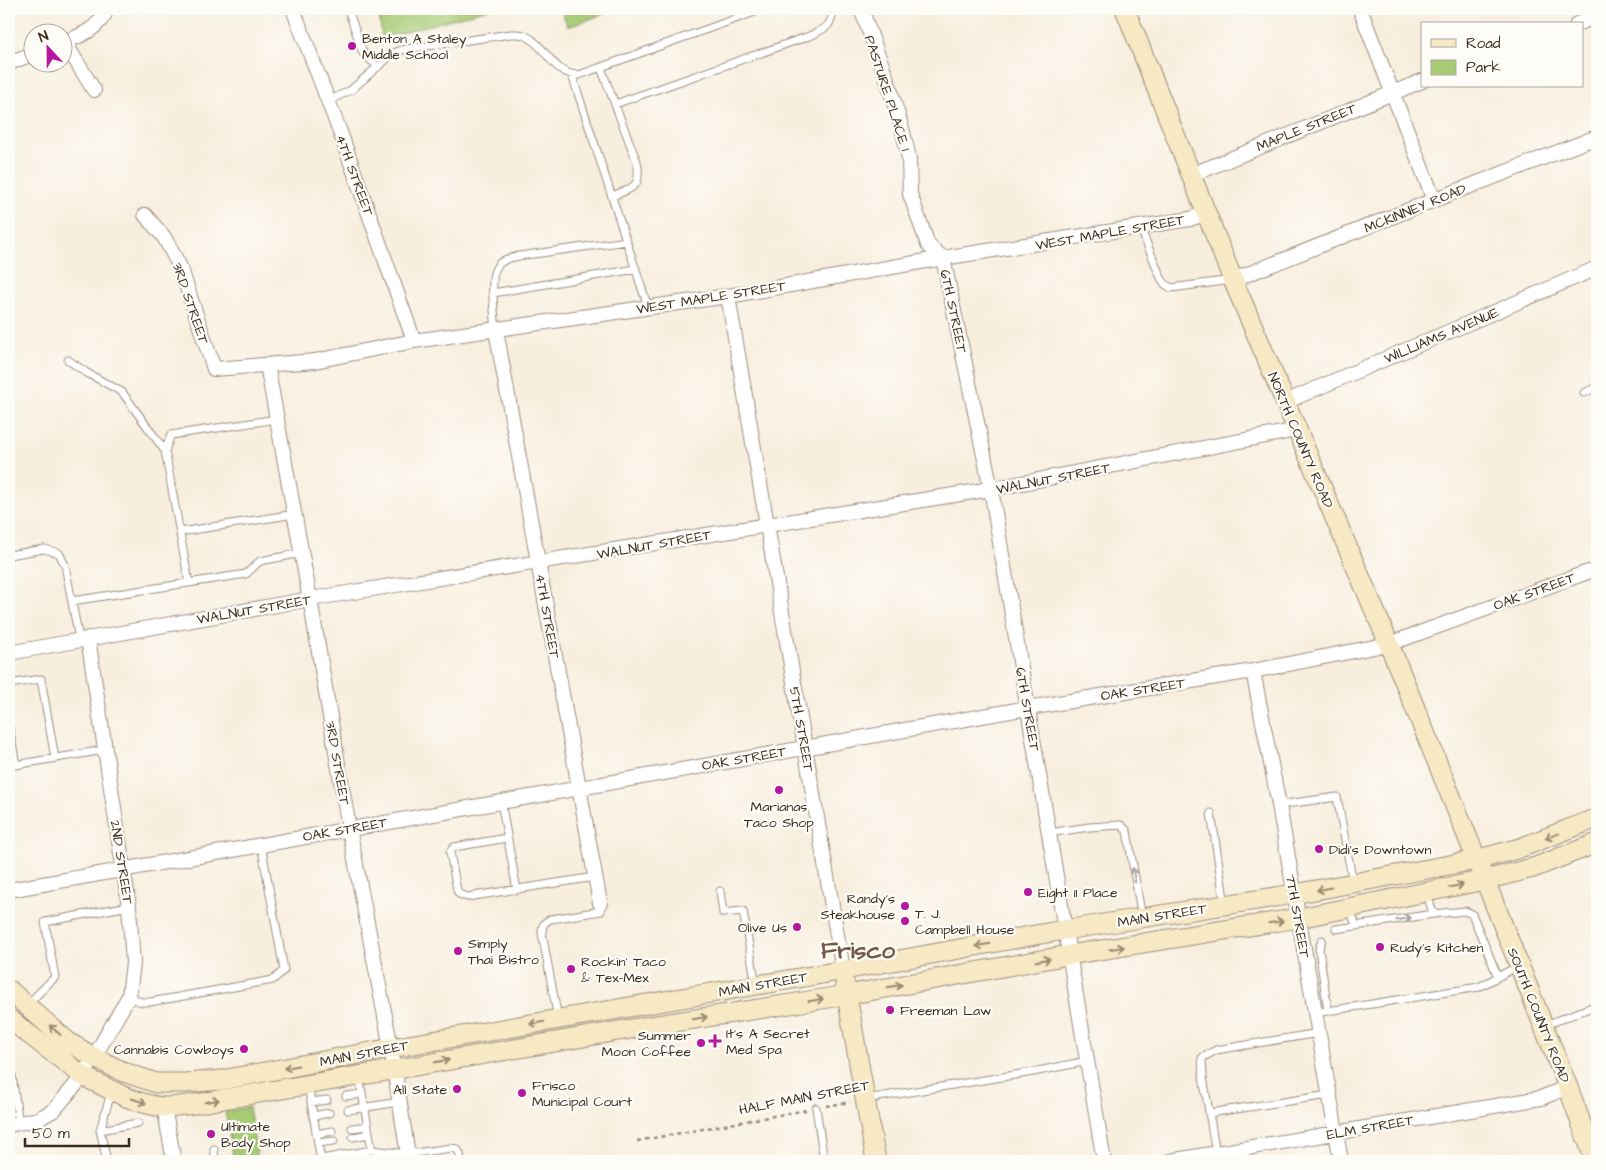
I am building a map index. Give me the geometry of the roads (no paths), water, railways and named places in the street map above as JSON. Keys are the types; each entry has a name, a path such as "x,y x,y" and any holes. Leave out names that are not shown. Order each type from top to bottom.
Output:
{"main road":[{"name":"NORTH COUNTY ROAD","path":"1125,9 1233,280 1389,644 1480,870"},
{"name":"MAIN STREET","path":"9,1019 83,1076 147,1104 164,1107 310,1093 360,1084 394,1069 847,995 1069,955 1299,918 1427,893 1480,870 1520,848 1597,818"},
{"name":"MAIN STREET","path":"9,990 67,1041 95,1058 124,1072 156,1083 222,1080 391,1048 1065,930 1353,883 1480,870 1533,868 1597,843"},
{"name":"SOUTH COUNTY ROAD","path":"1480,870 1568,1087 1595,1161"},
{"name":"5TH STREET","path":"843,970 876,1161"}],"street":[{"path":"72,40 84,35 103,19 106,9"},
{"name":"4TH STREET","path":"294,9 414,341"},
{"name":"PASTURE PLACE 1","path":"861,9 888,82 903,132 909,158 912,202 928,245 943,258"},
{"path":"1360,9 1434,200"},
{"path":"1582,22 1597,16"},
{"path":"72,56 94,90"},
{"path":"9,63 22,58"},
{"name":"MAPLE STREET","path":"1191,175 1421,81"},
{"name":"MCKINNEY ROAD","path":"1233,280 1597,137"},
{"name":"WEST MAPLE STREET","path":"214,369 315,361 414,341 728,296 943,258 1190,219 1206,213"},
{"name":"3RD STREET","path":"145,215 164,237 181,269 214,369"},
{"name":"6TH STREET","path":"943,258 991,489 1104,1161"},
{"name":"WILLIAMS AVENUE","path":"1284,402 1597,268"},
{"name":"5TH STREET","path":"728,296 843,970"},
{"name":"4TH STREET","path":"496,330 601,907"},
{"name":"3RD STREET","path":"267,365 302,553 349,828 391,1048 409,1158"},
{"name":"WALNUT STREET","path":"9,652 310,599 991,489 1297,430"},
{"name":"OAK STREET","path":"9,890 805,747 1253,671 1389,644 1588,572"},
{"name":"2ND STREET","path":"14,1124 46,1116 54,1110 83,1076 95,1058 129,996 133,963 129,906 84,638"},
{"name":"7TH STREET","path":"1253,671 1294,894 1322,1012 1319,1033 1341,1161"},
{"name":"ELM STREET","path":"1170,1161 1186,1160 1216,1153 1541,1098 1568,1087"},
{"path":"164,1107 174,1161"}],"lane":[{"path":"348,9 363,53 378,67"},
{"path":"328,101 345,94 399,50 517,34 530,38 558,67 572,74 583,74 763,9"},
{"path":"615,104 812,35 827,28 832,19 833,9"},
{"path":"601,68 637,162 639,174 638,182 632,189 612,196"},
{"path":"572,74 648,307"},
{"path":"1140,227 1161,278 1171,288 1233,280"},
{"path":"496,330 493,273 501,262 506,259 608,242 627,241"},
{"path":"493,293 636,269"},
{"path":"68,360 122,392 165,451 189,583"},
{"path":"1584,393 1597,388"},
{"path":"165,451 171,436 277,419"},
{"path":"180,532 295,514"},
{"path":"9,555 44,549 59,553 65,564 72,601 84,638"},
{"path":"72,601 246,574 260,562 302,553"},
{"path":"9,684 41,679 55,758"},
{"path":"9,726 12,766 104,750"},
{"path":"1279,806 1337,797 1353,883"},
{"path":"501,802 517,890"},
{"path":"1211,813 1225,905"},
{"path":"1049,834 1090,826 1121,825 1127,831 1142,918"},
{"path":"507,838 454,847 450,852 457,890 460,894 467,898 595,877"},
{"path":"129,996 141,1002 150,1002 273,980 284,970 261,844"},
{"path":"720,891 723,913 742,911 756,985"},
{"path":"1427,893 1433,914"},
{"path":"26,1005 55,977 46,922 129,906"},
{"path":"558,1019 542,926 551,918 601,907"},
{"path":"1350,908 1356,926"},
{"path":"1336,930 1433,914 1465,911 1472,914 1498,977"},
{"path":"1322,940 1318,949 1322,1012 1479,987 1518,966"},
{"path":"1543,1026 1597,1005"},
{"path":"1216,1153 1203,1077 1202,1058 1216,1050 1319,1033"},
{"path":"9,1056 14,1124"},
{"name":"HALF MAIN STREET","path":"865,1099 1033,1072 1087,1061"},
{"path":"346,1096 360,1084"},
{"path":"360,1084 372,1150"},
{"path":"107,1161 100,1130 112,1090"},
{"path":"327,1100 310,1093 321,1160 372,1150 409,1158 451,1148 457,1149 462,1161"},
{"path":"1209,1113 1330,1095"},
{"path":"348,1110 399,1102"},
{"path":"816,1108 824,1161"},
{"path":"313,1116 329,1113"},
{"path":"100,1130 138,1123"},
{"path":"352,1128 368,1126"},
{"path":"316,1134 332,1131"},
{"path":"353,1138 369,1134"},
{"path":"318,1143 334,1141"},
{"path":"214,1149 215,1161"}],"place":[{"name":"Benton A Staley Middle School","path":"352,46"},
{"name":"Marianas Taco Shop","path":"779,790"},
{"name":"Didi's Downtown","path":"1319,849"},
{"name":"Eight 11 Place","path":"1028,892"},
{"name":"Randy's Steakhouse","path":"905,906"},
{"name":"T. J. Campbell House","path":"905,921"},
{"name":"Olive Us","path":"797,927"},
{"name":"Rudy's Kitchen","path":"1380,947"},
{"name":"Simply Thai Bistro","path":"458,951"},
{"name":"Rockin' Taco & Tex-Mex","path":"571,969"},
{"name":"Freeman Law","path":"890,1010"},
{"name":"It's A Secret Med Spa","path":"715,1041"},
{"name":"Summer Moon Coffee","path":"701,1043"},
{"name":"Cannabis Cowboys","path":"244,1049"},
{"name":"All State","path":"457,1089"},
{"name":"Frisco Municipal Court","path":"522,1093"},
{"name":"Ultimate Body Shop","path":"211,1134"}],"district":[{"name":"Frisco","path":"858,950"}]}
